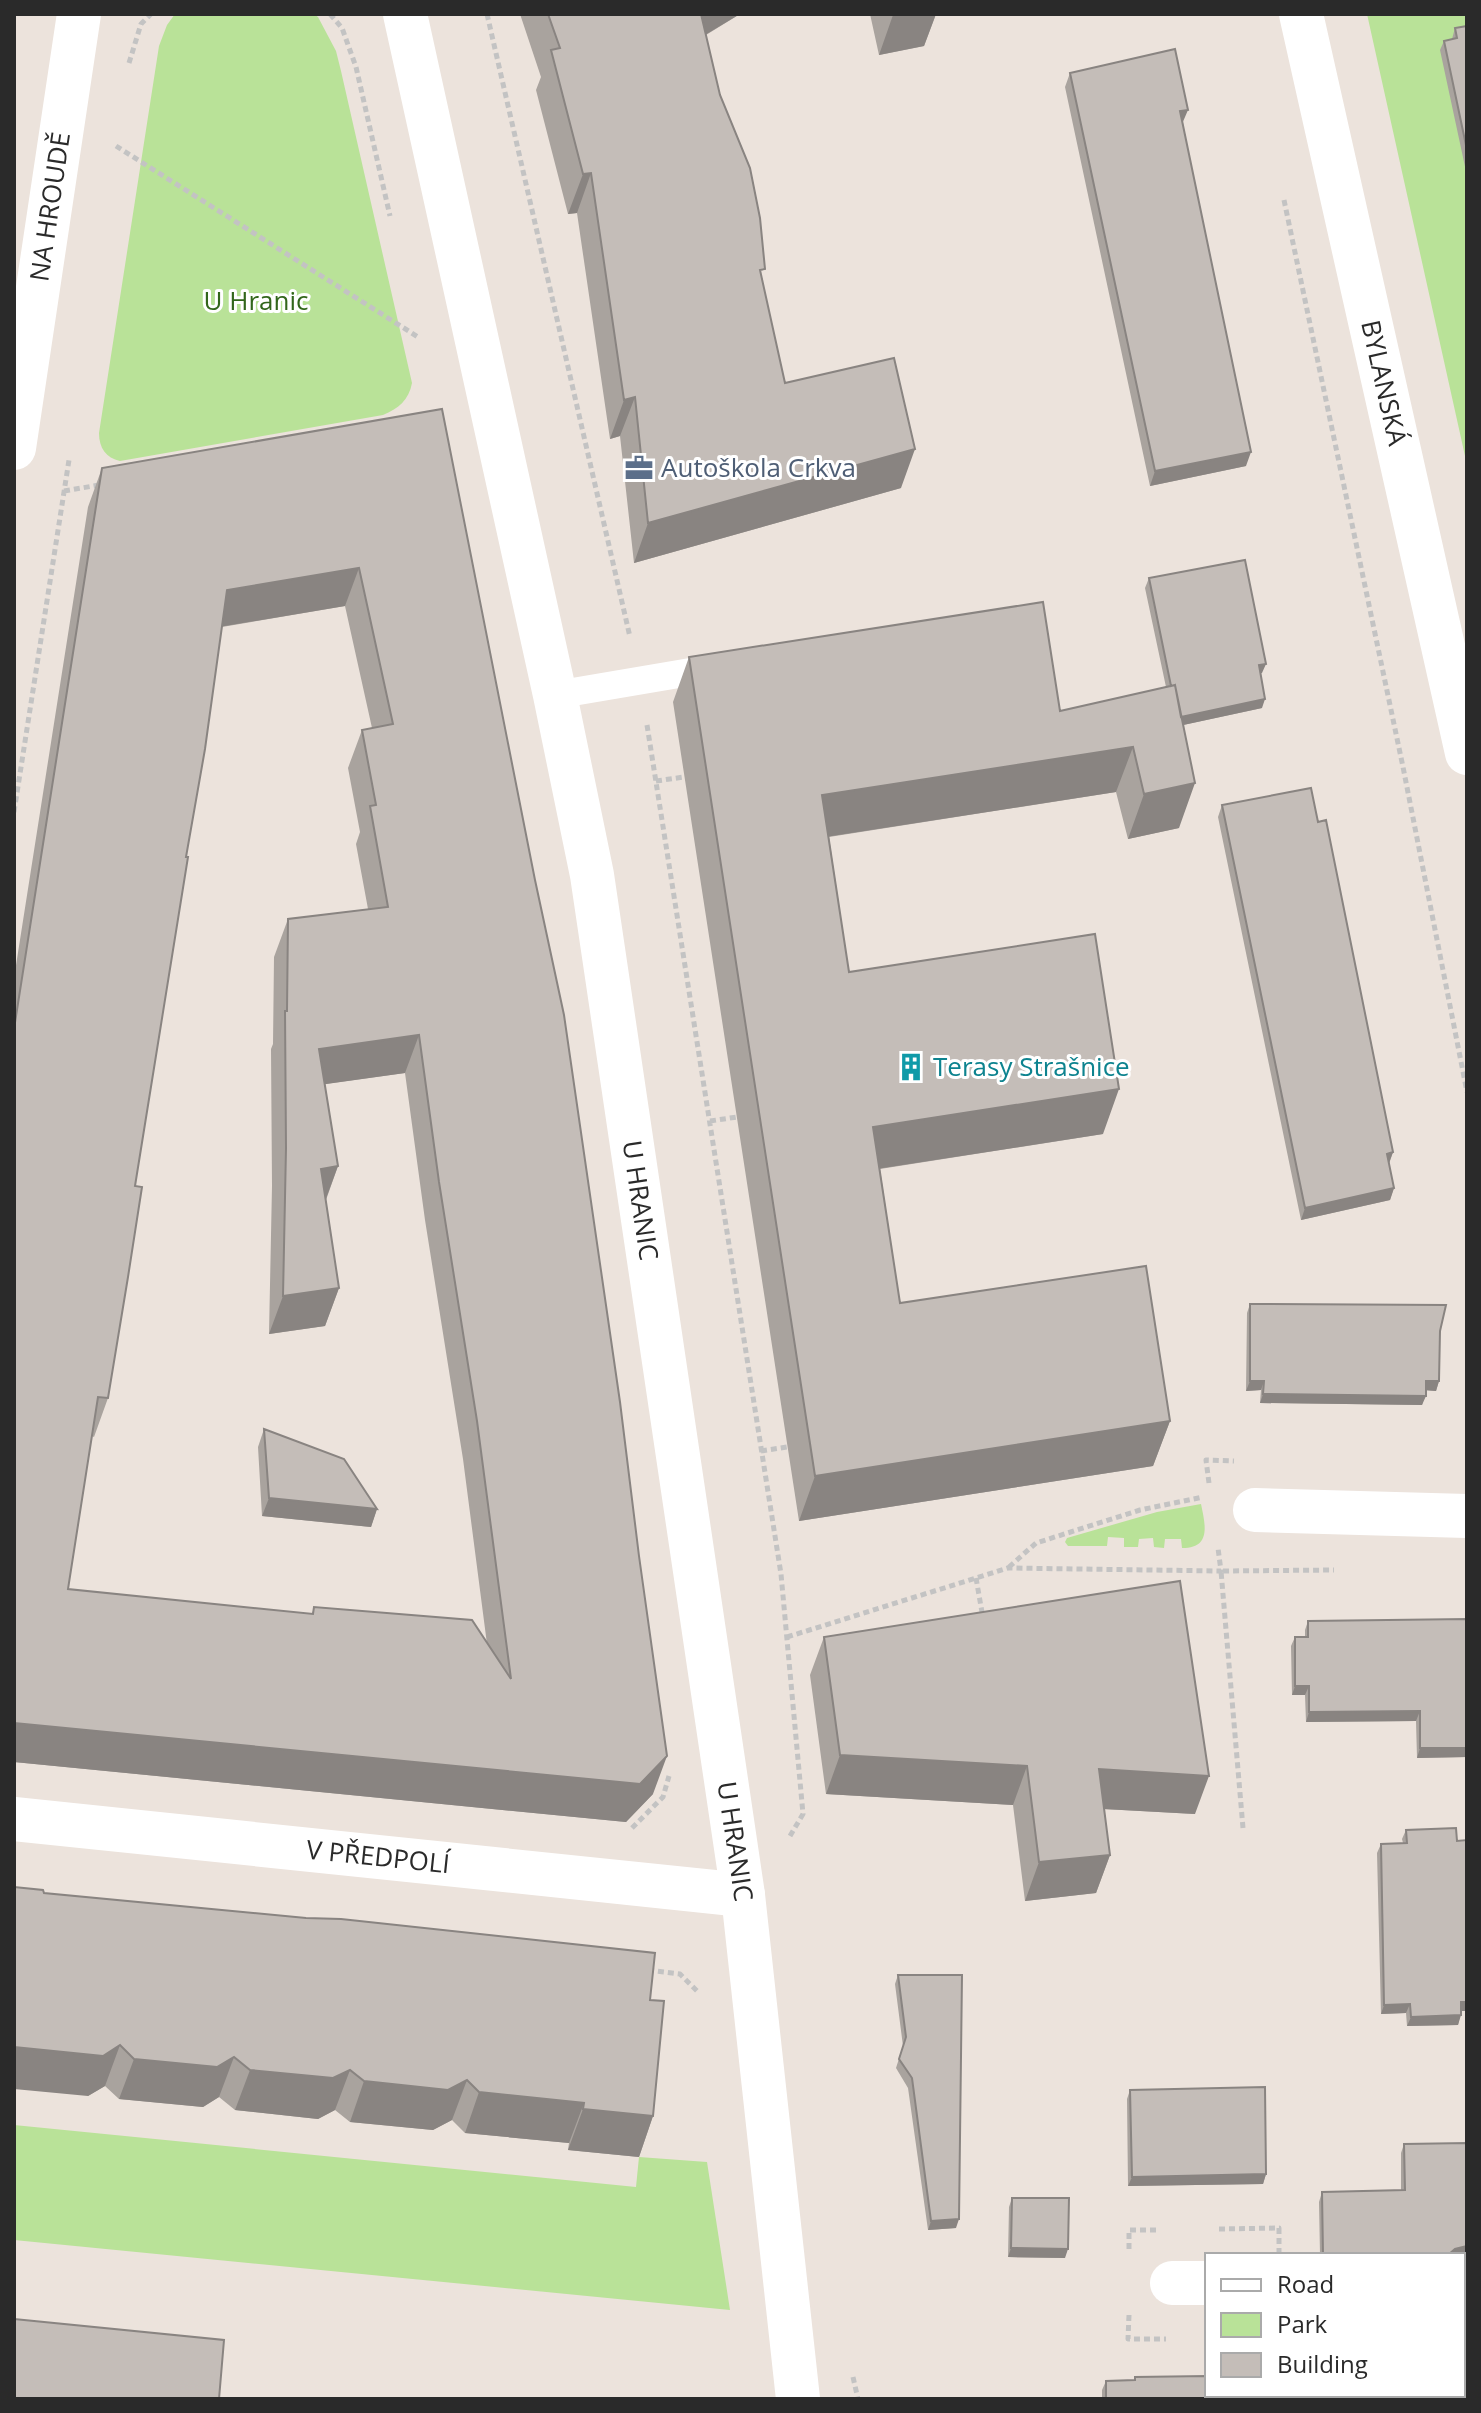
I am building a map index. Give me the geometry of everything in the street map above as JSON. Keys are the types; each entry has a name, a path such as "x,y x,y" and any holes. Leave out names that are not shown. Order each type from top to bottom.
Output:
{"street":[{"name":"NA HROUDĚ","path":"14,448 79,14"},
{"name":"U HRANIC","path":"405,14 592,875 743,1895 798,2399"},
{"name":"BYLANSKÁ","path":"1301,14 1467,753"},
{"path":"1255,1510 1467,1516"},
{"name":"V PŘEDPOLÍ","path":"14,1819 743,1895"}],"lane":[{"path":"555,695 714,668"}],"path":[{"path":"330,14 342,28 356,67 391,217"},
{"path":"487,14 640,681"},
{"path":"116,146 418,337"},
{"path":"1282,192 1397,736 1467,1092"},
{"path":"415,322 422,351"},
{"path":"64,491 111,483"},
{"path":"646,719 781,1574 803,1814"},
{"path":"656,781 684,777"},
{"path":"710,1121 737,1117"},
{"path":"761,1451 787,1447"},
{"path":"1206,1460 1211,1496"},
{"path":"1008,1568 1036,1543 1140,1510 1199,1498"},
{"path":"1217,1541 1243,1828"},
{"path":"787,1637 1008,1568 1221,1571"},
{"path":"976,1578 984,1624"},
{"path":"667,1763 669,1779"},
{"path":"633,1969 680,1974 698,1993"}],"green space":[{"name":"U Hranic","path":"175,14 314,14 318,17 336,51 412,383 405,399 388,413 120,461 107,455 102,448 99,433 159,46"},
{"path":"1367,14 1467,14 1467,465"},
{"path":"1201,1504 1204,1534 1192,1547 1182,1548 1181,1539 1165,1539 1164,1548 1154,1547 1153,1538 1139,1539 1138,1547 1124,1547 1124,1538 1108,1537 1107,1546 1068,1546 1065,1542 1067,1538 1157,1512"},
{"path":"14,2125 636,2187 639,2157 707,2162 730,2310 14,2240"}],"building":[{"path":"548,14 701,14 720,95 750,168 760,218 765,269 760,270 785,383 894,358 915,449 648,523 635,397 624,400 591,173 583,174 551,50 560,48"},
{"path":"1467,26 1467,150 1444,41 1457,38 1455,28"},
{"path":"1175,49 1188,110 1180,111 1251,452 1155,471 1070,73"},
{"path":"442,409 564,1015 620,1402 667,1756 640,1784 14,1723 14,1029 102,468","holes":["359,568 393,724 362,730 376,805 370,806 388,907 288,919 283,1296 339,1288 321,1169 338,1166 319,1049 419,1035 477,1421 511,1679 472,1620 314,1607 313,1614 68,1589 98,1397 108,1398 128,1277 142,1187 135,1186 205,749 227,590"]},
{"path":"1245,560 1266,664 1259,665 1265,699 1181,717 1175,685 1171,686 1149,578"},
{"name":"Terasy Strašnice","path":"1043,602 1060,711 1175,685 1195,783 1144,794 1133,747 822,795 849,972 1095,934 1119,1089 873,1127 900,1303 1146,1266 1170,1421 815,1476 689,657"},
{"path":"1311,788 1318,822 1326,820 1393,1152 1387,1154 1394,1188 1305,1208 1222,805"},
{"path":"1250,1304 1446,1305 1440,1331 1439,1381 1426,1381 1426,1396 1263,1394 1264,1381 1250,1381"},
{"path":"264,1429 344,1459 377,1509 269,1498"},
{"path":"1180,1581 1209,1776 1099,1769 1110,1855 1039,1862 1027,1766 840,1755 824,1637"},
{"path":"1467,1619 1467,1748 1420,1748 1420,1711 1309,1712 1309,1686 1295,1686 1295,1637 1308,1637 1308,1621"},
{"path":"1456,1828 1457,1841 1467,1840 1467,2002 1461,2002 1461,2015 1411,2017 1410,2004 1384,2005 1381,1844 1407,1843 1406,1830"},
{"path":"14,1887 43,1890 44,1893 341,1919 655,1953 650,2000 664,2001 653,2116 583,2109 584,2103 479,2092 467,2080 448,2090 364,2081 350,2070 333,2078 250,2070 234,2057 217,2067 134,2059 120,2045 103,2056 14,2047"},
{"path":"898,1975 962,1975 959,2219 931,2221 912,2078 899,2059 906,2037"},
{"path":"1265,2087 1266,2174 1132,2177 1130,2090"},
{"path":"1467,2143 1467,2246 1450,2253 1323,2253 1322,2192 1405,2190 1404,2144"},
{"path":"1012,2198 1069,2198 1068,2249 1011,2248"},
{"path":"1467,2295 1467,2398 1400,2399 1465,2397"},
{"path":"14,2319 224,2340 219,2399 14,2399"},
{"path":"1205,2376 1205,2397 1271,2399 1106,2399 1106,2381 1135,2380 1135,2377"}],"place":[{"name":"Autoškola Crkva","path":"639,468"},
{"name":"Terasy Strašnice","path":"911,1067"}]}
